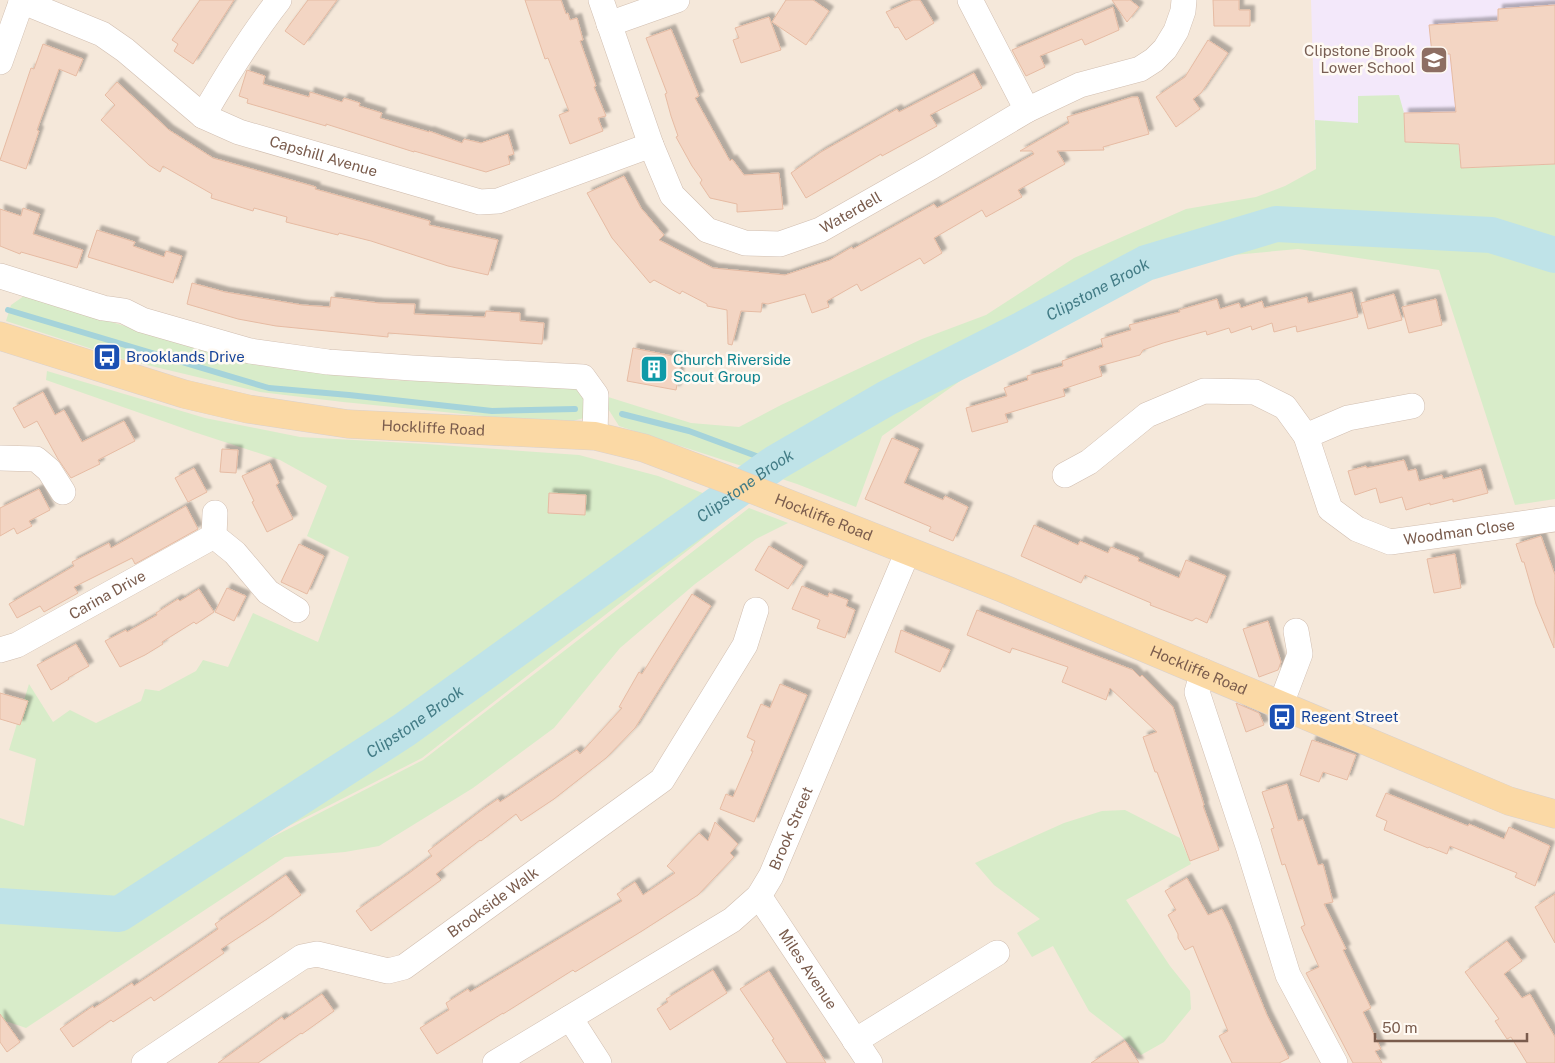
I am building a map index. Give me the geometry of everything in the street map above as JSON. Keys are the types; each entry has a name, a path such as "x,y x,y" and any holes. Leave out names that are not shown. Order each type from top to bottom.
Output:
{"main road":[{"name":"Hockliffe Road","path":"0,336 184,394 248,409 348,424 595,436 644,448 908,551 1281,704 1510,801 1555,814"}],"street":[{"path":"0,62 21,0"},
{"name":"Capshill Avenue","path":"21,0 102,34 125,50 203,116 239,132 480,202 498,201 651,144"},
{"path":"203,116 231,68 258,27 279,0"},
{"name":"Waterdell","path":"601,0 651,144 672,196 707,230 745,243 780,244 820,230 932,167 1027,110 1080,85 1140,68 1154,60 1165,49 1176,31 1183,11 1184,0"},
{"path":"609,24 677,0"},
{"path":"970,0 1027,110"},
{"path":"0,276 103,308 124,311 142,320 250,351 328,362 583,377 596,395 595,436"},
{"name":"Woodman Close","path":"1065,475 1089,462 1147,415 1204,391 1255,392 1285,407 1306,436 1330,509 1356,529 1390,542 1555,519"},
{"path":"1306,436 1348,418 1412,406"},
{"path":"0,458 36,459 49,470 63,492"},
{"name":"Carina Drive","path":"0,650 17,645 215,525 235,553 268,592 297,610"},
{"name":"Brook Street","path":"495,1063 732,920 759,896 771,876 908,551"},
{"name":"Brookside Walk","path":"144,1063 302,958 317,954 388,971 404,967 662,780 745,645 756,610"},
{"path":"1281,704 1300,654 1296,631"},
{"path":"1203,672 1196,692 1248,846 1288,975 1335,1063"},
{"name":"Miles Avenue","path":"759,896 870,1063"},
{"path":"856,1041 997,953"},
{"path":"570,1018 599,1063"}],"shaded area":[{"path":"0,0 1555,0 1555,1063 0,1063"},
{"name":"Clipstone Brook Lower School","path":"1311,0 1555,0 1555,225 1316,169"}],"green space":[{"path":"1399,95 1404,113 1405,142 1437,143 1458,141 1461,168 1555,164 1555,499 1515,505 1439,270 1298,249 1201,258 1110,297 963,379 882,436 856,507 797,484 619,426 605,404 605,396 691,423 739,427 781,405 922,339 986,315 1074,258 1186,209 1256,197 1285,186 1316,169 1315,120 1358,123 1358,96"},
{"path":"24,296 256,365 391,380 567,387 580,390 585,402 584,418 569,422 504,418 260,392 126,360 6,321 11,305"},
{"name":"Clipstone Brook","path":"47,371 205,418 300,437 579,455 658,476 742,508 422,758 118,913 0,905 0,818 24,826 36,759 9,750 29,684 53,722 70,710 96,723 141,701 145,689 159,691 196,671 203,660 228,667 253,613 318,642 349,557 307,536 327,486 280,460 46,380"},
{"name":"Clipstone Brook","path":"749,508 788,523 756,539 695,584 620,648 554,728 473,788 379,846 345,852 285,857 26,1028 0,1019 0,908 120,915 423,760"},
{"path":"1125,810 1180,838 1191,864 1126,900 1170,966 1190,991 1191,1009 1164,1042 1141,1055 1120,1035 1089,1011 1053,946 1032,957 1017,933 1040,919 994,885 975,863 1064,823 1102,811"}],"building":[{"path":"200,0 234,0 193,64 174,51 178,44 172,40"},
{"path":"308,0 337,0 304,45 285,31"},
{"path":"525,0 561,0 570,20 577,18 583,40 580,41 596,86 594,87 606,116 598,118 603,131 570,144 559,115 569,111 548,58 545,59"},
{"path":"786,0 813,0 829,11 806,45 772,22"},
{"path":"913,0 920,0 934,23 906,40 898,27 895,28 886,12"},
{"path":"1112,0 1130,0 1139,7 1127,22"},
{"path":"1213,0 1239,0 1239,10 1250,10 1250,26 1214,26"},
{"path":"1555,5 1555,164 1461,168 1459,144 1405,142 1404,113 1456,112 1450,54 1432,54 1429,25 1498,21 1498,9"},
{"path":"1113,7 1119,30 1085,45 1082,39 1040,56 1045,67 1026,76 1012,50"},
{"path":"769,17 781,50 741,63 733,40 739,38 735,28"},
{"path":"671,29 699,96 695,98 730,161 732,159 744,175 779,173 783,209 737,212 737,204 710,198 700,183 702,180 676,137 678,136 665,94 667,93 646,38"},
{"path":"1208,40 1228,53 1201,93 1193,99 1200,109 1176,127 1156,97 1185,77"},
{"path":"43,44 83,59 76,76 59,69 37,130 39,131 26,169 0,160 31,68 34,69"},
{"path":"247,70 265,76 263,84 309,97 310,92 342,102 344,98 360,103 359,106 382,113 380,118 429,131 462,143 464,139 481,143 508,134 514,154 508,156 510,164 486,172 414,152 326,124 326,126 247,103 248,99 239,96"},
{"path":"974,73 982,88 930,115 937,126 882,156 881,154 806,198 791,173 821,152 897,109 899,112"},
{"path":"117,82 169,130 213,158 430,221 429,225 498,240 488,275 448,266 371,241 286,222 287,217 254,208 253,211 211,198 212,194 163,166 160,172 149,165 101,120 115,105 105,95"},
{"path":"1132,97 1138,97 1149,134 1103,147 1104,150 1057,151 1065,164 1018,190 1022,197 986,217 982,210 934,238 942,253 924,264 920,258 861,291 857,284 827,301 829,307 812,313 805,294 768,304 762,303 761,312 741,311 732,345 728,344 727,310 707,306 707,304 682,291 680,294 654,280 650,283 612,238 587,193 624,176 641,208 664,235 659,240 713,268 785,275 830,260 852,247 853,249 934,204 937,208 1034,154 1032,151 1020,151 1069,123 1067,117"},
{"path":"23,208 40,214 33,234 83,250 77,268 21,252 20,254 0,246 0,209 21,216"},
{"path":"97,230 135,242 133,246 164,257 166,251 182,256 173,283 88,257"},
{"path":"192,283 225,292 302,305 330,307 331,297 379,303 415,304 414,314 485,317 486,311 520,313 520,321 544,323 542,344 388,333 388,337 276,326 238,319 187,304"},
{"path":"1352,292 1358,317 1297,332 1296,326 1274,332 1272,323 1252,330 1251,326 1231,333 1229,328 1207,335 1206,331 1163,343 1143,350 1140,355 1099,366 1102,376 1063,389 1065,396 1005,414 1008,422 972,432 966,408 1007,396 1004,388 1028,380 1027,376 1063,366 1062,361 1103,347 1101,339 1131,330 1129,325 1180,312 1179,310 1217,299 1220,309 1239,303 1241,308 1262,301 1264,308 1307,297 1308,303"},
{"path":"1394,294 1402,320 1368,329 1361,303"},
{"path":"1436,299 1442,325 1409,333 1402,307"},
{"name":"Church Riverside Scout Group","path":"633,348 682,358 676,390 627,381"},
{"path":"43,392 55,415 64,410 82,442 124,421 135,441 98,460 100,464 71,478 37,421 24,428 13,408"},
{"path":"892,438 919,449 904,483 943,500 945,496 968,507 953,541 929,531 931,527 865,499"},
{"path":"222,449 238,450 236,473 220,472"},
{"path":"1404,460 1408,471 1416,469 1419,481 1442,475 1443,479 1481,469 1488,493 1453,502 1453,499 1430,505 1430,503 1406,510 1402,497 1380,503 1376,488 1355,495 1348,471"},
{"path":"270,463 279,483 276,485 293,519 267,532 242,476"},
{"path":"194,468 207,492 188,502 175,478"},
{"path":"39,489 50,510 29,521 32,526 17,534 14,528 0,536 0,508"},
{"path":"549,493 586,495 585,515 548,513"},
{"path":"186,506 198,529 135,564 132,558 74,587 78,593 44,612 40,606 17,618 9,604 74,566 72,562 109,543 111,548"},
{"path":"1034,525 1078,545 1080,541 1108,553 1111,547 1139,558 1138,561 1179,578 1186,560 1226,576 1207,623 1196,618 1192,621 1150,605 1151,603 1085,575 1081,583 1021,556"},
{"path":"1541,536 1555,575 1554,648 1536,604 1524,562 1522,562 1516,544"},
{"path":"299,544 324,556 307,594 281,582"},
{"path":"769,546 803,566 788,589 755,570"},
{"path":"1455,554 1461,588 1434,593 1427,559"},
{"path":"802,586 828,597 829,593 848,600 846,606 855,610 845,638 817,628 820,620 792,609"},
{"path":"227,588 246,596 234,621 215,612"},
{"path":"199,589 214,612 196,624 194,622 145,655 120,667 105,641 126,630 127,632 157,615 156,613 178,599 180,601"},
{"path":"692,594 711,606 635,728 606,758 554,799 521,821 516,814 436,874 441,880 371,931 356,911 432,856 428,851 482,810 498,799 500,802 577,750 580,754 622,708 619,707 639,672 642,674"},
{"path":"977,610 1133,670 1140,677 1142,675 1173,707 1203,806 1219,850 1190,861 1143,737 1157,732 1110,688 1106,700 1062,682 1068,667 1012,648 1010,653 967,635"},
{"path":"1268,621 1281,662 1278,670 1259,677 1243,629"},
{"path":"901,630 950,650 940,672 895,652"},
{"path":"76,644 89,666 51,690 37,665"},
{"path":"780,684 807,695 754,822 720,809 726,794 733,797 753,751 751,751 755,741 747,737 761,704 770,708"},
{"path":"0,693 28,701 20,725 0,719"},
{"path":"1236,703 1259,713 1264,725 1246,732"},
{"path":"1312,740 1356,755 1347,780 1323,772 1319,782 1300,775"},
{"path":"1287,784 1298,821 1303,819 1318,865 1323,864 1333,902 1324,904 1346,949 1343,950 1371,1008 1363,1012 1381,1049 1375,1051 1382,1063 1353,1063 1306,973 1319,967 1301,927 1305,925 1285,864 1282,865 1271,829 1274,828 1262,792"},
{"path":"1386,793 1504,839 1509,827 1550,846 1535,886 1515,877 1517,873 1450,846 1447,854 1384,830 1387,821 1376,816"},
{"path":"715,822 738,844 730,853 734,857 698,895 575,972 573,970 437,1054 420,1028 449,1010 446,1003 468,989 470,992 622,901 617,894 635,882 643,895 675,873 667,866 699,833 708,841"},
{"path":"286,875 301,895 221,949 224,953 154,1001 151,997 113,1022 111,1020 73,1047 60,1029 93,1006 94,1008 132,983 134,986 195,945 218,929 215,924"},
{"path":"1187,878 1208,915 1222,909 1267,1015 1289,1058 1279,1063 1232,1063 1219,1036 1228,1031 1193,946 1185,950 1168,915 1176,910 1165,891"},
{"path":"1555,894 1555,943 1535,907"},
{"path":"1507,941 1522,961 1504,974 1522,998 1530,994 1555,1037 1555,1063 1527,1063 1511,1037 1507,1039 1495,1021 1499,1019 1465,972"},
{"path":"713,970 727,993 670,1030 657,1009 668,1002 666,999"},
{"path":"769,971 826,1063 787,1063 772,1040 774,1039 740,989"},
{"path":"322,994 334,1011 302,1034 258,1063 218,1063 282,1017 284,1020"},
{"path":"0,1014 20,1042 7,1052 0,1042"},
{"path":"1125,1041 1139,1063 1091,1063"}],"waterway":[{"name":"Clipstone Brook","path":"0,906 119,914 404,730 775,463 887,398 1021,330 1146,263 1276,224 1491,235 1555,255"},
{"path":"8,310 269,388 492,411 575,409"},
{"path":"622,414 689,431 775,463"}],"place":[{"name":"Clipstone Brook Lower School","path":"1434,60"},
{"name":"Brooklands Drive","path":"107,357"},
{"name":"Church Riverside Scout Group","path":"654,369"},
{"name":"Regent Street","path":"1282,717"}]}
